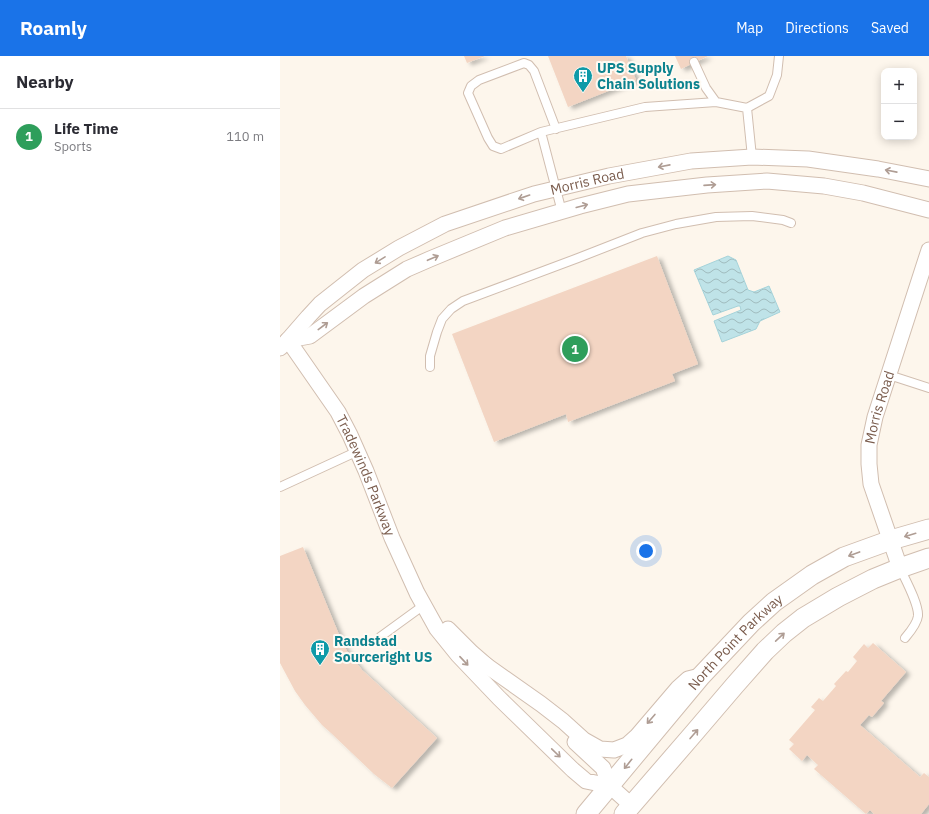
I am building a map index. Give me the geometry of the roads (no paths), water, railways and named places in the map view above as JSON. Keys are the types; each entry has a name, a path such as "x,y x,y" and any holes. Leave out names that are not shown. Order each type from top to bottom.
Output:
{"street":[{"name":"Morris Road","path":"284,344 320,304 363,270 406,244 445,224 555,188 609,176 691,161 752,157 808,160 878,169 929,179"},
{"name":"Morris Road","path":"284,344 310,336 364,296 408,269 505,228 580,206 628,194 707,185 767,181 824,186 863,193 929,210"},
{"name":"Morris Road","path":"900,568 871,484 869,445 875,417 929,250"},
{"name":"Tradewinds Parkway","path":"284,344 338,412 358,452 392,538 437,629 458,655 499,698 586,781 610,786"},
{"name":"North Point Parkway","path":"586,814 701,676 751,623 779,599 812,575 844,557 891,540 929,529"},
{"name":"North Point Parkway","path":"627,810 765,651 803,618 838,597 873,579 929,558"},
{"name":"Tradewinds Parkway","path":"432,619 450,631 480,661 568,735 601,766 610,786 627,810"},
{"name":"Tradewinds Parkway","path":"480,661 542,704 584,740 600,749 614,750 627,745 637,736 678,688 688,679 701,676"}],"lane":[{"path":"556,129 534,71 529,65 524,63 479,80 471,86 468,93 488,138 493,146 501,149 541,132 556,129 645,108 716,102 747,108 769,96 777,75 779,56"},
{"path":"694,62 706,88 716,102"},
{"path":"747,108 752,157"},
{"path":"541,132 562,212"},
{"path":"430,367 430,356 442,319 451,309 463,301 642,233 676,224 716,216 752,216 783,220 791,223"},
{"path":"889,375 929,388"},
{"path":"280,487 358,452"},
{"path":"900,568 917,606 918,617 914,626 905,638"},
{"path":"380,637 424,605"}],"water":[{"path":"728,256 736,260 748,290 754,292 769,286 780,312 760,321 756,329 722,342 714,321 741,310 740,306 713,315 694,270"}],"place":[{"name":"UPS Supply Chain Solutions","path":"583,93"},
{"name":"Life Time","path":"575,349"},
{"name":"Randstad Sourceright US","path":"320,666"}]}
